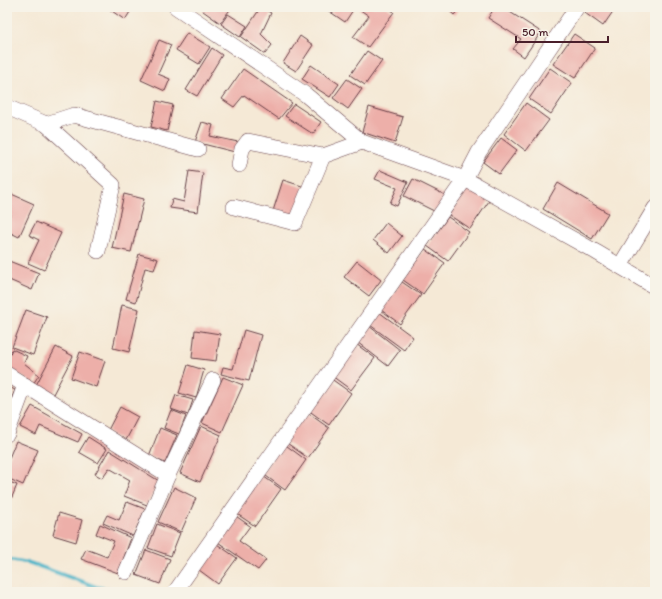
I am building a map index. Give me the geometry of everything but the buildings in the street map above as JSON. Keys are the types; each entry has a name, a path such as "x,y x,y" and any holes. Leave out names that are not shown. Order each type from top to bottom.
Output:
{"street":[{"path":"176,7 306,95 362,142 464,179 596,252 655,287"},
{"path":"175,592 464,179 479,152 578,7"},
{"path":"7,107 46,124 113,186 98,250"},
{"path":"46,124 74,116 198,149"},
{"path":"239,165 242,149 248,141 323,156 362,142"},
{"path":"234,207 295,223 323,156"},
{"path":"620,266 655,208"},
{"path":"7,374 168,475"},
{"path":"126,572 168,475 213,380"},
{"path":"7,434 25,385"}],"waterway":[{"path":"7,559 30,563 97,587 127,592"}]}
